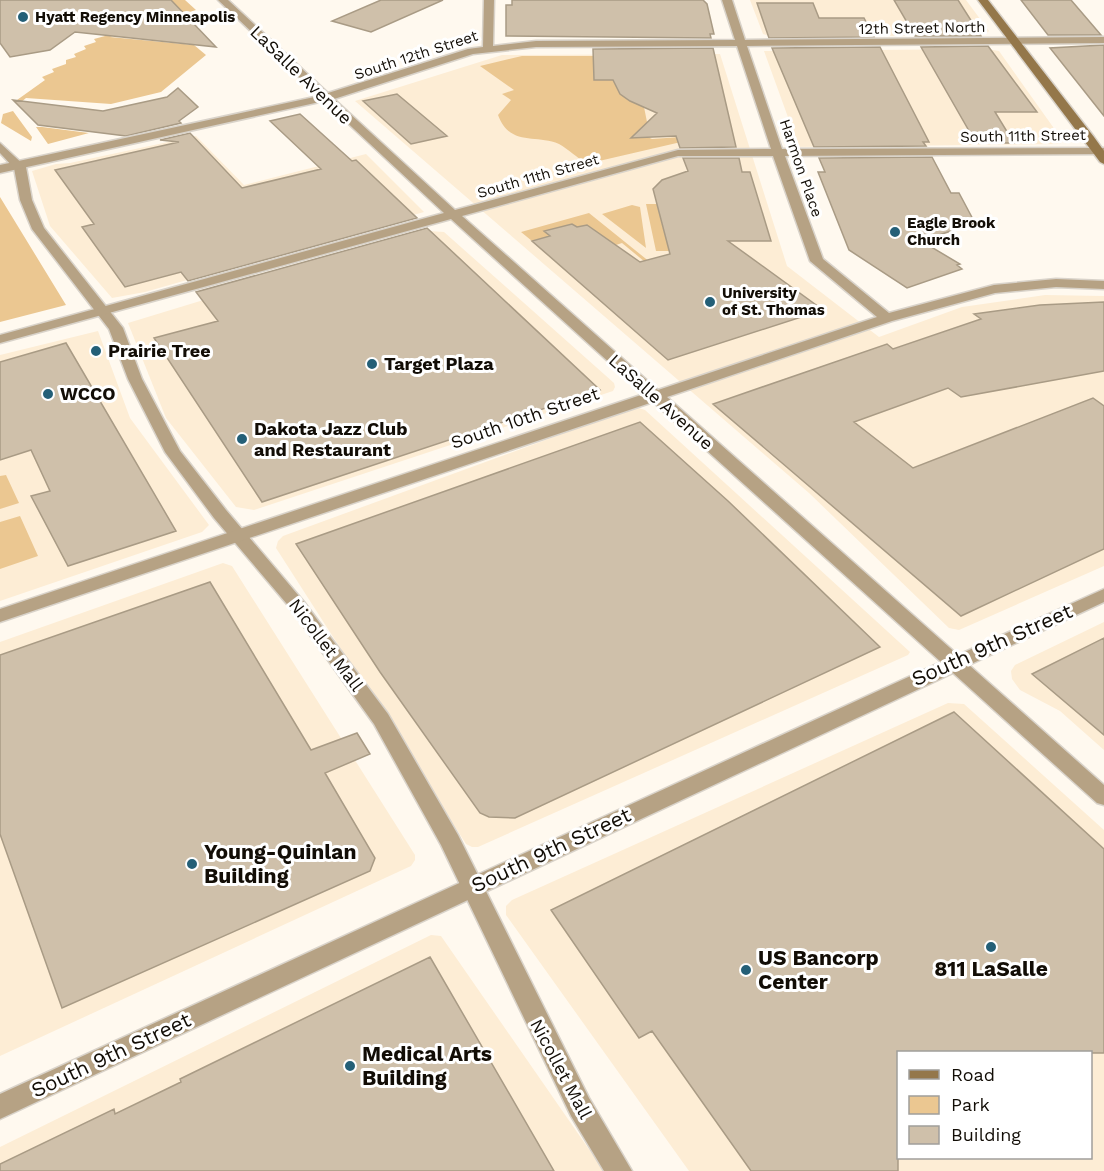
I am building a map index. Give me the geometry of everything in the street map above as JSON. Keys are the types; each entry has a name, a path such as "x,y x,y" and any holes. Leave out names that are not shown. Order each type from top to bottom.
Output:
{"main road":[{"path":"983,0 1013,42 1072,113 1102,154"}],"street":[{"name":"LaSalle Avenue","path":"224,0 325,98 454,216 1104,797"},
{"path":"488,48 489,0"},
{"name":"Harmon Place","path":"727,0 778,154 817,261 887,318"},
{"name":"12th Street North","path":"741,44 1104,40"},
{"name":"South 12th Street","path":"9,167 325,98 488,48 536,44 741,44"},
{"path":"0,146 9,167"},
{"name":"South 11th Street","path":"0,339 678,153 1102,154"},
{"name":"Nicollet Mall","path":"9,167 38,229 105,311 116,328 135,380 161,432 190,475 298,606 381,719 444,831 546,1043 580,1107 619,1171"},
{"name":"South 10th Street","path":"0,616 887,318 994,289 1056,283 1104,285"},
{"name":"South 9th Street","path":"0,1107 471,886 1104,595"}],"shaded area":[{"path":"750,0 966,0 989,31 984,35 772,37 763,34"},
{"path":"987,49 999,51 1063,141 1060,144 791,147 786,136 793,131 764,51"},
{"name":"University of St. Thomas","path":"720,54 787,266 879,337 962,307 1045,295 1104,296 1104,566 959,630 949,628 809,493 355,101 502,55"},
{"path":"196,136 244,185 366,154 424,212 145,292 112,298 50,226 32,171 56,164"},
{"name":"Target Plaza","path":"429,231 444,232 614,383 613,391 254,510 236,507 166,418 128,323"},
{"path":"98,331 130,418 209,525 202,532 0,601 0,355"},
{"path":"636,407 645,410 910,652 908,655 478,847 472,847 466,844 276,548 278,541 283,536"},
{"path":"223,563 232,566 415,855 415,860 411,866 0,1056 0,642"},
{"path":"1104,622 1104,750 1060,711 1020,690 1012,679 1011,671 1015,665"},
{"path":"948,703 964,704 1104,830 1104,1171 689,1171 506,915 506,906 512,900"},
{"path":"431,935 441,936 604,1171 0,1171 0,1147"}],"green space":[{"path":"168,0 185,0 196,10 110,37 194,45 206,55 161,92 111,104 26,98 20,103 17,100 45,80 42,77 54,72 52,69 66,64 66,60 76,57 74,54 86,49 84,46 96,42 94,39 105,36"},
{"path":"522,56 593,56 594,80 613,80 621,94 644,107 648,127 641,128 639,133 652,139 681,137 681,142 586,164 559,144 516,136 503,125 498,115 511,100 502,94 514,90 480,66"},
{"path":"13,111 32,137 31,141 1,123 3,114"},
{"path":"36,127 42,127 89,133 48,144"},
{"path":"0,197 66,305 0,322"},
{"path":"646,204 657,204 665,236 682,251 656,251"},
{"path":"632,205 640,207 646,248 602,214"},
{"path":"589,213 666,275 662,276 622,243 613,246 587,225 577,227 572,224 545,231 550,236 532,241 521,232"},
{"path":"6,475 19,503 0,509 0,476"},
{"path":"20,516 38,556 0,569 0,522"}],"building":[{"path":"0,0 171,0 216,47 75,32 50,50 10,57 0,43"},
{"path":"381,0 443,0 371,32 332,21"},
{"path":"512,0 703,0 707,4 714,34 710,34 711,38 506,36 506,5 512,5"},
{"path":"894,0 958,0 981,36 915,36"},
{"path":"1021,0 1071,0 1101,35 1048,35"},
{"path":"757,3 813,3 819,18 864,18 874,37 769,38"},
{"path":"1104,45 1104,116 1050,48"},
{"path":"988,46 1037,112 995,112 1014,143 976,143 921,47"},
{"path":"880,47 929,142 923,142 926,146 814,147 772,48"},
{"path":"713,48 736,147 680,148 676,136 631,138 657,113 620,94 613,80 594,80 593,49"},
{"path":"178,88 198,107 179,121 181,123 126,136 38,125 13,100 103,111 167,97"},
{"path":"397,94 447,136 411,144 363,101"},
{"path":"300,114 352,161 356,160 417,218 188,281 181,272 125,287 82,227 94,224 55,170 179,142 160,140 190,133 242,188 321,169 270,121"},
{"name":"Eagle Brook Church","path":"932,157 951,193 959,193 975,223 921,241 960,264 957,265 962,269 907,288 849,250 818,172 825,172 819,158"},
{"path":"683,158 739,158 742,172 750,172 771,241 728,241 823,310 668,360 532,241 550,236 544,231 572,224 577,227 587,225 640,262 670,254 653,189 662,180 688,171"},
{"name":"Target Plaza","path":"427,228 600,390 262,502 154,338 218,321 196,292"},
{"path":"1104,302 1104,371 961,397 948,388 854,422 913,468 1093,398 1104,406 1104,549 961,616 713,404 887,344 893,349 981,319 974,314 1040,305"},
{"path":"66,343 176,531 68,566 31,496 50,491 31,450 0,460 0,362"},
{"path":"640,422 728,501 880,647 515,818 489,817 480,813 380,672 296,544"},
{"path":"210,582 311,750 357,733 370,754 325,773 375,858 370,871 62,1008 0,834 0,655"},
{"path":"1104,638 1104,735 1032,674"},
{"path":"954,712 1104,849 1104,1053 1092,1053 1092,1051 897,1051 898,1171 751,1171 652,1031 639,1038 551,910"},
{"name":"Medical Arts Building","path":"430,957 554,1171 0,1171 0,1164 114,1109 115,1114 181,1082 180,1079"}],"place":[{"name":"Hyatt Regency Minneapolis","path":"23,17"},
{"name":"Eagle Brook Church","path":"895,232"},
{"name":"University of St. Thomas","path":"710,302"},
{"name":"Prairie Tree","path":"96,351"},
{"name":"Target Plaza","path":"372,364"},
{"name":"WCCO","path":"48,394"},
{"name":"Dakota Jazz Club and Restaurant","path":"242,439"},
{"name":"Young-Quinlan Building","path":"192,864"},
{"name":"811 LaSalle","path":"991,947"},
{"name":"US Bancorp Center","path":"746,970"},
{"name":"Medical Arts Building","path":"350,1066"}]}
